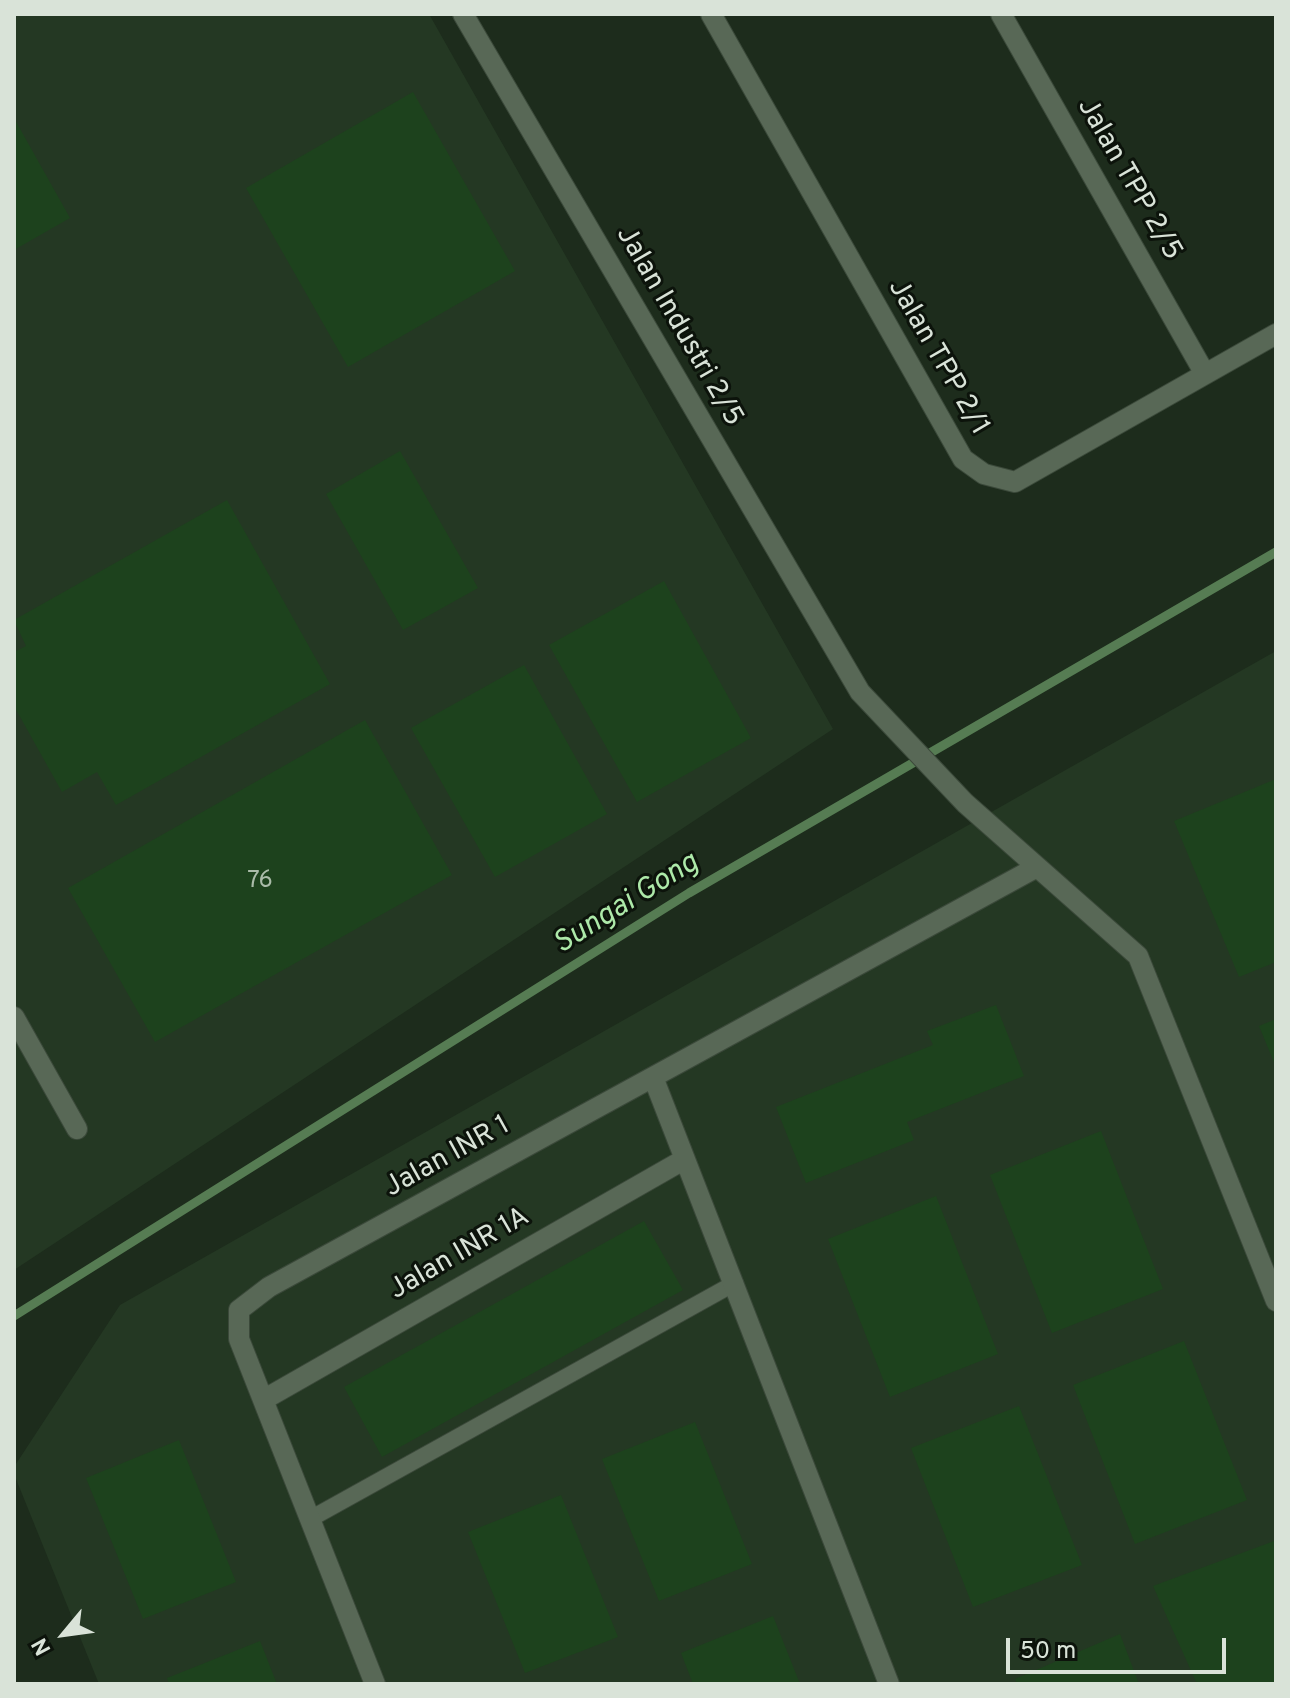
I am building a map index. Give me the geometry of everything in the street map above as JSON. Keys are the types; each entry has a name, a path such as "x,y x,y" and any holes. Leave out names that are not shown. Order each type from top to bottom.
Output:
{"street":[{"name":"Jalan Industri 2/5","path":"463,14 844,669 878,713 965,803 1138,956 1276,1301"},
{"name":"Jalan TPP 2/1","path":"711,14 963,459 984,474 1015,482 1276,334"},
{"name":"Jalan TPP 2/5","path":"1001,14 1205,374"},
{"name":"Jalan INR 1","path":"375,1684 239,1339 239,1310 269,1287 1037,867"},
{"path":"14,1017 77,1129"},
{"path":"653,1077 889,1684"},
{"name":"Jalan INR 1A","path":"263,1400 685,1159"}],"lane":[{"path":"310,1519 735,1283"}],"shaded area":[{"path":"14,14 429,14 833,729 14,1270"},
{"path":"1276,651 1276,1684 99,1684 14,1474 14,1467 120,1305"}],"building":[{"path":"413,92 515,271 348,367 246,188"},
{"path":"14,118 70,218 14,250"},
{"path":"400,451 478,588 403,630 326,494"},
{"path":"227,500 330,684 116,805 97,772 62,792 14,706 14,652 26,646 14,620"},
{"path":"664,581 751,738 637,802 549,645"},
{"path":"524,665 607,814 495,877 411,728"},
{"path":"365,720 452,875 155,1042 68,888"},
{"path":"1276,779 1276,962 1239,977 1174,821"},
{"path":"996,1005 1024,1076 907,1122 914,1140 806,1183 776,1107 933,1045 927,1031"},
{"path":"1276,1019 1276,1067 1259,1026"},
{"path":"1101,1131 1163,1289 1052,1333 990,1175"},
{"path":"936,1196 998,1354 890,1397 828,1239"},
{"path":"644,1221 683,1290 382,1457 344,1387"},
{"path":"1184,1341 1247,1500 1135,1544 1073,1385"},
{"path":"1019,1406 1082,1565 973,1607 911,1448"},
{"path":"695,1422 752,1564 659,1601 602,1459"},
{"path":"179,1440 236,1582 143,1619 86,1478"},
{"path":"561,1495 618,1637 525,1673 468,1532"},
{"path":"1274,1541 1276,1684 1197,1684 1153,1586"},
{"path":"773,1616 800,1684 693,1684 681,1653"},
{"path":"1120,1634 1139,1684 1017,1684 1015,1679"},
{"path":"260,1641 277,1684 169,1684 167,1678"}],"waterway":[{"name":"Sungai Gong","path":"14,1316 689,893 1276,552"}]}
